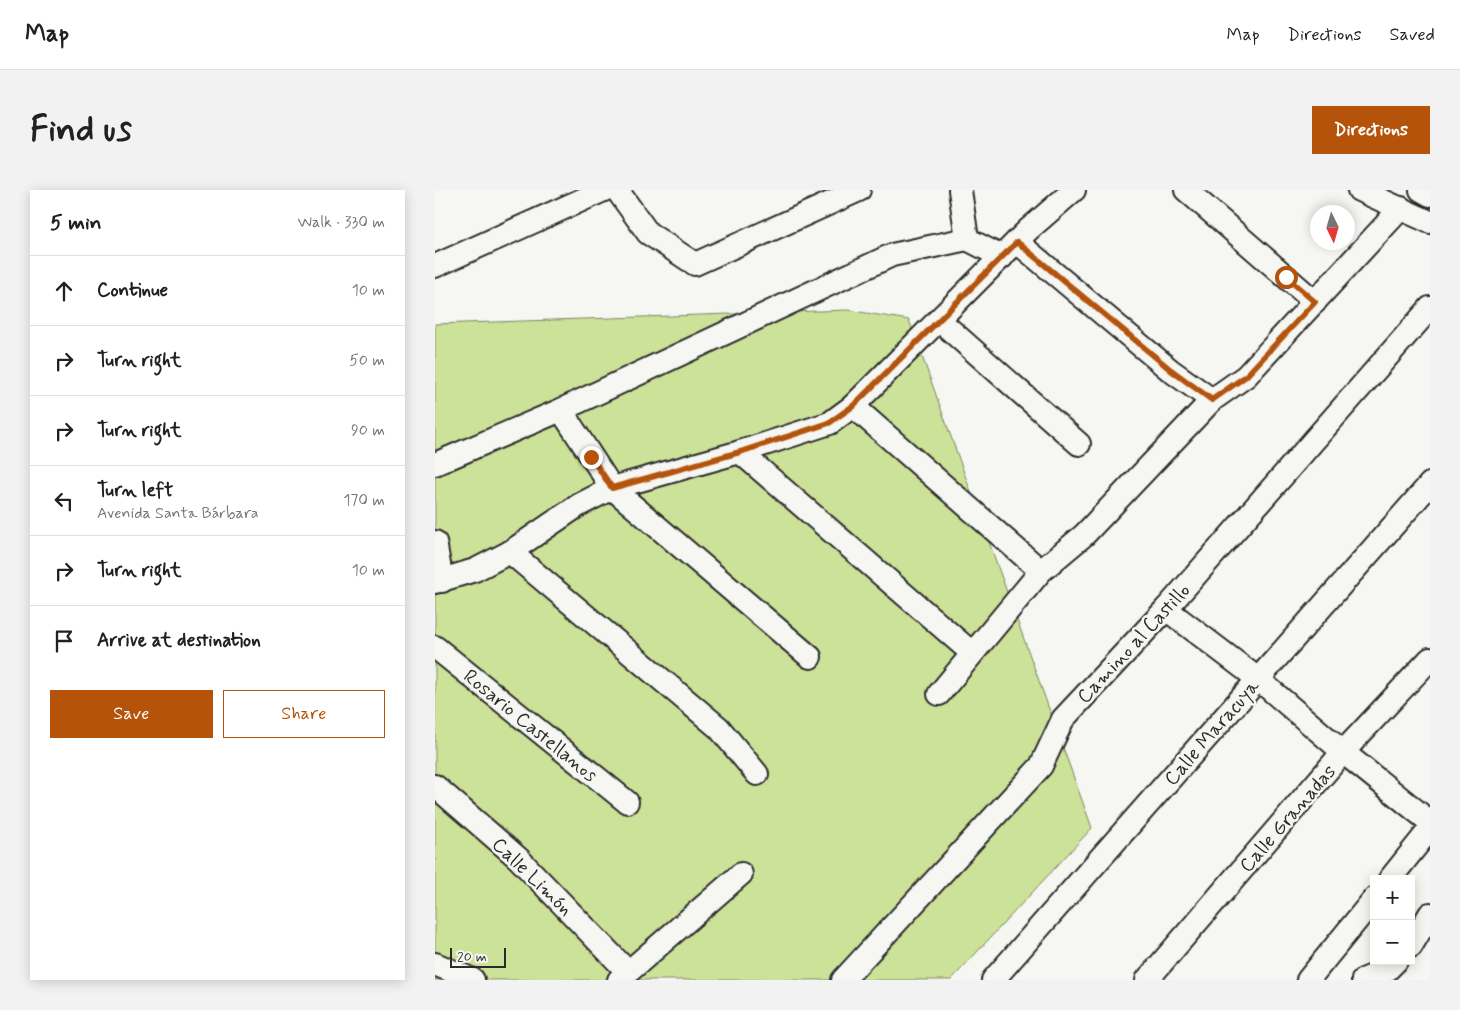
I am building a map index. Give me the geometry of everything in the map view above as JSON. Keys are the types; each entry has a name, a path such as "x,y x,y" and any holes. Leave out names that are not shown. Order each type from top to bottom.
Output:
{"street":[{"path":"435,266 604,190"},
{"path":"617,190 648,233 695,264 859,190"},
{"path":"960,190 967,239"},
{"path":"435,542 439,581 475,570 510,552 579,505 612,488 740,452 829,423 853,406 1016,243 1074,190"},
{"path":"1186,190 1315,302"},
{"path":"1359,190 1430,222"},
{"path":"1421,190 1430,195"},
{"path":"939,694 1041,571 1085,535 1212,400 1246,376 1401,208"},
{"path":"435,464 561,410 892,255 967,239 1016,243 1163,343 1171,370 1212,400"},
{"name":"Camino al Castillo","path":"843,980 1041,766 1063,719 1166,609 1430,308"},
{"path":"939,320 1079,444"},
{"path":"853,406 1041,571"},
{"path":"561,410 612,488 810,657"},
{"path":"740,452 972,653"},
{"name":"Calle Maracuya","path":"993,980 1430,484"},
{"path":"510,552 719,728 757,774"},
{"path":"1166,609 1258,679 1343,752 1430,822"},
{"name":"Rosario Castellanos","path":"435,648 627,802"},
{"name":"Calle Granadas","path":"1147,980 1343,752 1428,664"},
{"name":"Calle Limón","path":"435,786 518,858 623,976"},
{"path":"1393,875 1430,829"},
{"path":"623,976 741,874"},
{"path":"1308,980 1370,904"},
{"path":"1415,939 1430,914"},
{"path":"435,964 473,980"},
{"path":"1363,980 1387,970 1392,965"}],"green space":[{"path":"848,310 909,320 1092,828 951,980 435,980 435,324"}],"route":[{"path":"591,457 612,488 740,452 829,423 853,406 1017,242 1171,370 1212,400 1246,376 1315,302 1286,277"}]}
